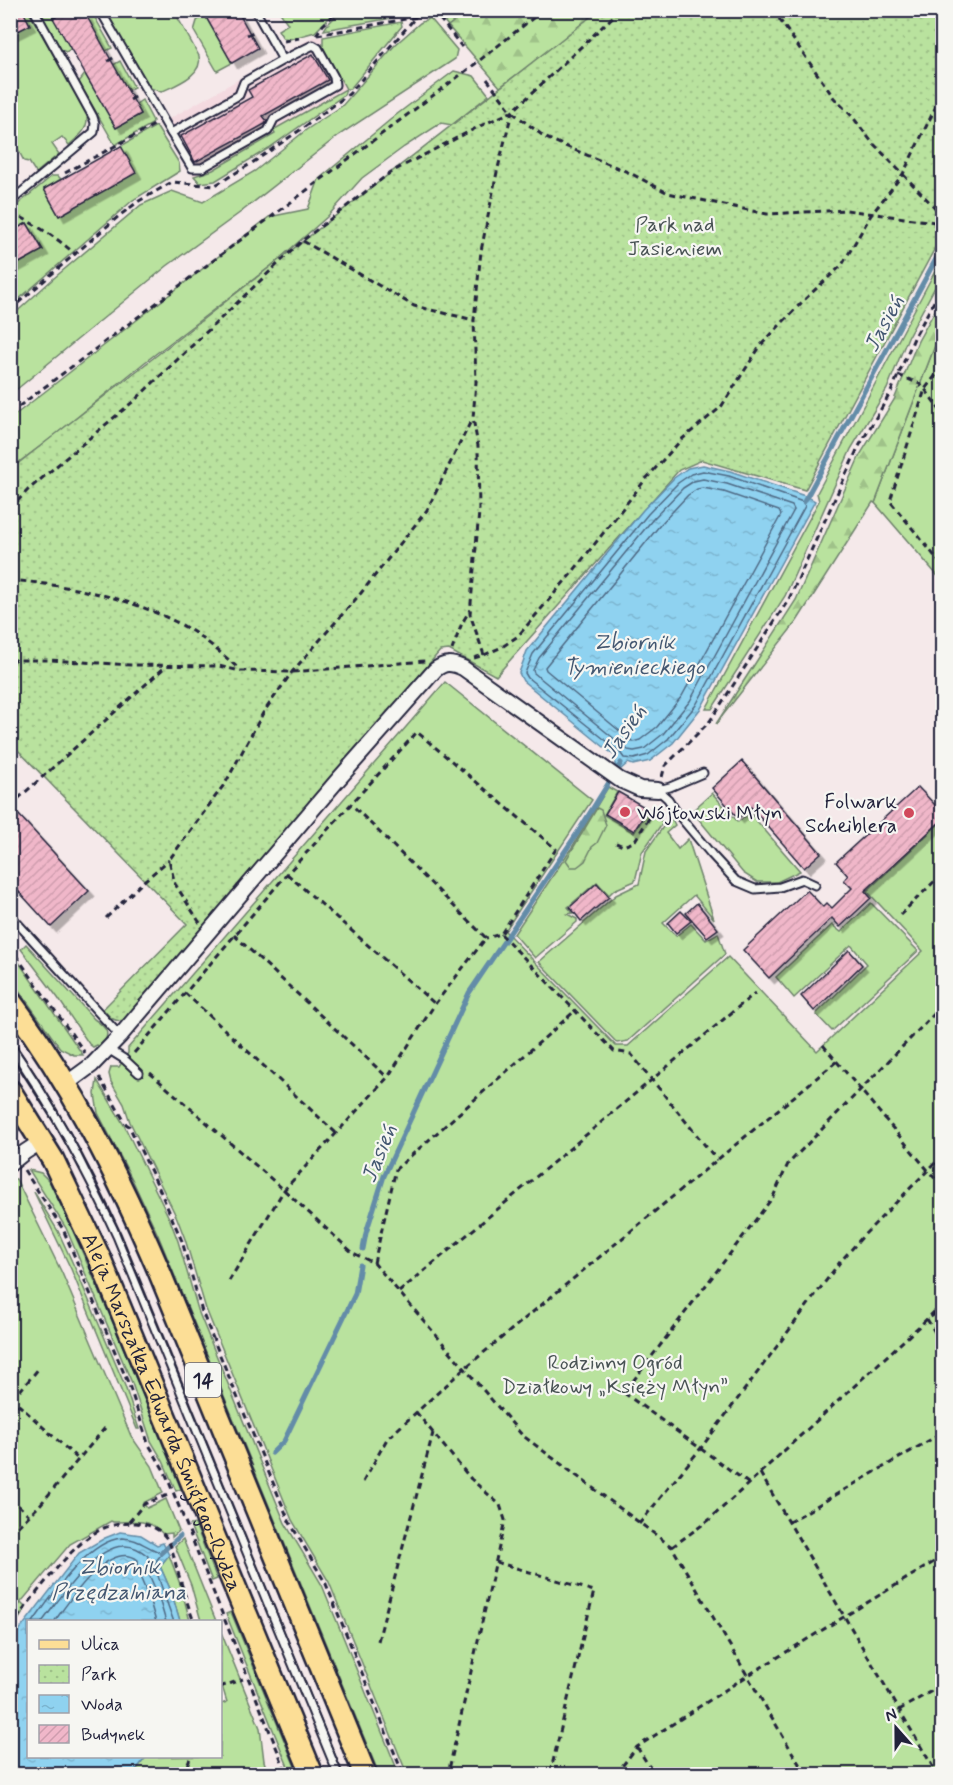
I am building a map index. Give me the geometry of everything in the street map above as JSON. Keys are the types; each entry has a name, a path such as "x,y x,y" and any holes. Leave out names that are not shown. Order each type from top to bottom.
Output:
{"main road":[{"name":"14","path":"10,1001 66,1084 106,1155 142,1232 365,1774"},
{"name":"Aleja Marszałka Edwarda Śmigłego-Rydza","path":"10,1090 42,1141 76,1205 111,1284 312,1774"}],"street":[{"path":"66,1084 92,1065 120,1036 336,782 435,670 451,663 463,668 605,771 640,789 658,790"},
{"path":"14,1161 42,1141"}],"lane":[{"path":"10,202 95,129 93,117 34,10"},
{"path":"100,10 171,133 192,168 197,169 268,131 274,119 335,85 334,77 318,48 313,45 307,47 244,82 239,95 171,133"},
{"path":"255,10 283,60"},
{"path":"658,790 703,773"},
{"path":"658,790 736,880 755,889 780,887 802,879 815,885"},
{"path":"10,915 120,1036"},
{"path":"10,1045 69,1140 117,1236 338,1774"},
{"path":"108,1049 124,1059 139,1073"}],"path":[{"path":"316,35 339,10"},
{"path":"10,310 139,201 172,182 214,186 303,128 349,94 422,10"},
{"path":"433,10 462,47"},
{"path":"10,413 543,10"},
{"path":"10,509 28,490 135,400 302,241 391,172 512,112 620,10"},
{"path":"773,10 821,76 834,98 852,116 871,141 942,215"},
{"path":"273,43 417,17"},
{"path":"487,79 512,112 546,138 630,172 668,193 768,214 846,210 942,223"},
{"path":"10,660 219,666 240,670 292,672 431,660 451,663 484,655 502,647 518,636 571,574 652,472 681,440 721,407 761,345 804,300 842,265 871,214 903,174 917,149 942,90"},
{"path":"484,655 470,614 479,512 478,446 473,418 476,382 474,320 481,250 512,112"},
{"path":"61,175 158,123"},
{"path":"10,212 42,228 76,255"},
{"path":"302,241 414,306 474,320"},
{"path":"658,790 665,766 710,721 789,599 858,448 891,392 914,338 942,287"},
{"path":"942,367 925,389 890,501 942,565"},
{"path":"898,375 920,384 942,413"},
{"path":"106,918 169,860 226,782 263,712 292,672 361,593 427,510 473,418"},
{"path":"10,580 47,583 138,606 177,622 214,647 240,670"},
{"path":"451,663 462,623 471,609"},
{"path":"10,806 166,666"},
{"path":"124,1059 131,1057 287,874 417,732 556,849 501,934 486,938 435,1004 388,1077 284,1190 229,1281"},
{"path":"351,804 486,938"},
{"path":"616,843 623,846 634,842 652,812"},
{"path":"169,860 175,884 207,934"},
{"path":"287,874 435,1004"},
{"path":"900,915 942,874"},
{"path":"501,934 614,1051 631,1053 717,1160"},
{"path":"234,935 388,1077"},
{"path":"10,947 58,1012 86,1055"},
{"path":"185,993 336,1133"},
{"path":"399,1292 755,993"},
{"path":"748,1483 624,1393 773,1197 788,1164 942,1006"},
{"path":"374,1263 396,1169 576,1010"},
{"path":"823,1045 942,1187"},
{"path":"363,1482 387,1439 465,1368 837,1061"},
{"path":"149,1072 353,1253 374,1263 522,1435 672,1547 806,1774"},
{"path":"98,1075 129,1126 182,1240 202,1312 289,1521 326,1584 403,1774"},
{"path":"639,1524 701,1448 840,1262 942,1156"},
{"path":"14,1161 63,1229 129,1385 145,1436 165,1472 287,1774"},
{"path":"672,1547 709,1520 942,1304"},
{"path":"927,1318 942,1310"},
{"path":"927,1318 942,1344"},
{"path":"40,1367 12,1398 78,1459"},
{"path":"416,1412 471,1479 500,1505 505,1520 448,1774"},
{"path":"10,1534 105,1428"},
{"path":"378,1641 433,1433"},
{"path":"789,1522 942,1433"},
{"path":"759,1473 937,1774"},
{"path":"128,1523 144,1504 168,1495"},
{"path":"10,1498 29,1515"},
{"path":"10,1627 68,1555 103,1528 128,1523 155,1527 166,1537 173,1552 193,1620"},
{"path":"616,1774 637,1747 942,1557"},
{"path":"496,1562 594,1591 549,1774"},
{"path":"222,1686 243,1679"},
{"path":"899,1710 942,1685"},
{"path":"637,1747 654,1774"},
{"path":"183,1774 190,1758"}],"shaded area":[{"path":"313,37 323,37 323,47 346,89 273,130 275,134 213,170 194,176 162,123"}],"green space":[{"path":"23,11 28,11 87,112 87,123 80,135 69,145 62,137 52,144 59,154 36,173 29,162 24,161 11,136 10,35 30,25"},
{"path":"37,11 52,11 71,49 66,52 59,49"},
{"path":"105,11 174,11 199,56 197,69 180,83 161,92 148,87"},
{"path":"279,11 336,11 315,32 290,39 283,38 278,30 288,24"},
{"path":"341,11 414,11 409,15 324,30"},
{"path":"436,11 468,11 448,26"},
{"path":"468,11 604,11 500,87 448,26"},
{"name":"Park nad Jasieniem","path":"598,11 942,11 942,235 805,490 702,460 679,470 496,676 449,650 440,651 127,1019 120,1021 114,1019 103,1009 187,924 11,743 11,469"},
{"path":"93,14 112,48 106,51 87,17"},
{"path":"204,14 232,63 217,71 194,31 197,21"},
{"path":"430,18 457,50 455,59 339,135 241,212 167,266 11,394 11,317 54,278 141,205 172,191 203,202 255,171 306,130 342,106 395,45 420,23"},
{"path":"401,22 402,26 350,89 346,89 323,47 323,37"},
{"path":"120,61 134,87 128,90 113,65"},
{"path":"454,71 474,76 489,95 452,125 441,123 362,178 327,217 271,266 11,468 11,418 269,217 308,209 319,179 396,115"},
{"path":"85,74 116,128 141,114 136,104 142,100 153,121 152,124 115,145 79,82"},
{"path":"346,89 344,95 269,148 215,181 200,183 194,176 213,170 275,134 273,130"},
{"path":"156,126 179,163 180,171 133,200 11,306 11,268 43,250 27,223 11,232 11,210 52,176 58,176 61,179 44,189 59,216 135,173 121,146"},
{"path":"942,258 942,274 908,337 887,389 851,449 785,596 712,709 706,709 819,501 817,493"},
{"path":"942,298 942,327 875,503 873,502 797,621 716,724 796,600 860,455 894,400 918,341"},
{"path":"942,327 942,581 875,503"},
{"name":"Rodzinny Ogród Działkowy „Księży Młyn”","path":"445,682 592,800 505,931 616,1046 628,1046 728,957 817,1051 923,951 867,891 942,821 942,1774 407,1774 329,1582 292,1520 206,1309 177,1218 109,1074 111,1067 119,1067 128,1053 128,1048"},
{"path":"608,787 617,792 604,815 634,833 647,812 663,822 642,852 635,881 614,890 609,895 597,882 568,907 573,913 567,914 577,919 577,922 535,958 514,934 570,850 577,853 571,849"},
{"path":"712,793 738,822 750,813 800,871 777,882 757,882 743,873 692,811"},
{"path":"597,808 601,810 606,825 585,861 577,867 571,867 566,860"},
{"path":"672,819 675,825 666,833 678,849 688,839 714,919 694,895 663,923 676,936 691,924 706,940 718,933 725,954 628,1041 617,1043 539,962 616,895 639,884 646,851 663,827"},
{"path":"871,903 918,951 832,1031 816,1014 867,964 851,945 794,998 776,977 832,925 841,932"},
{"path":"26,944 103,1026 107,1036 99,1049 97,1045 93,1047 89,1044 21,949"},
{"path":"11,951 83,1055 74,1055 60,1048 11,979"},
{"path":"97,1080 124,1125 170,1220 199,1313 285,1523 322,1585 399,1774 379,1774 158,1235 98,1113 95,1094"},
{"path":"29,1170 41,1173 49,1181 70,1224 181,1489 176,1491 151,1441 132,1383 66,1228"},
{"path":"14,1179 62,1273 131,1436 152,1466 163,1493 143,1503 147,1508 166,1499 179,1531 172,1537 172,1533 163,1534 146,1523 111,1521 70,1544 11,1614 10,1182"},
{"path":"34,1192 58,1231 79,1277 125,1386 139,1429 137,1429 71,1269"},
{"path":"195,1524 217,1579 212,1581 190,1525"},
{"path":"183,1539 216,1620 201,1620 191,1585 175,1546"},
{"path":"169,1555 190,1620 180,1620 160,1566"},
{"path":"21,1603 26,1608 11,1631 11,1614"},
{"path":"231,1612 298,1774 291,1774 226,1614"},
{"path":"222,1634 260,1728 268,1774 133,1774 145,1758 222,1758 222,1704 227,1702 222,1686"}],"water":[{"name":"Zbiornik Tymienieckiego","path":"703,465 730,471 815,501 701,708 673,743 650,761 633,765 628,763 621,769 615,765 615,756 523,681 519,673 527,651 643,510 674,478 688,468"},
{"name":"Zbiornik Przędzalniana","path":"120,1532 141,1535 157,1545 163,1543 169,1555 160,1566 180,1620 27,1620 79,1553"},
{"name":"Zbiornik Przędzalniana","path":"27,1620 27,1758 145,1758 133,1774 11,1774 11,1641"}],"building":[{"path":"52,10 80,10 83,17 86,15 141,114 116,128 53,18 56,17"},
{"path":"202,10 237,10 258,48 232,63"},
{"path":"23,11 30,25 10,35 10,18"},
{"path":"313,54 328,80 263,116 267,121 265,124 195,162 181,136 252,97 248,90"},
{"path":"121,146 136,173 59,216 44,189"},
{"path":"27,223 43,250 10,268 10,232"},
{"path":"742,761 821,853 804,868 751,807 738,818 712,788"},
{"path":"918,787 936,806 942,800 942,820 865,891 871,898 840,927 832,918 769,978 743,950 807,890 823,907 827,903 832,908 852,888 844,880 848,876 836,862"},
{"path":"618,792 648,809 634,831 605,814"},
{"path":"19,815 89,891 51,927 10,882 10,823"},
{"path":"597,883 609,897 581,921 570,907"},
{"path":"697,903 718,929 707,937 686,913"},
{"path":"681,911 691,921 676,933 668,923"},
{"path":"849,950 862,965 814,1011 801,996"}],"waterway":[{"name":"Jasień","path":"804,502 942,248"},
{"name":"Jasień","path":"363,1249 384,1176 469,993 578,832 621,763"},
{"name":"Jasień","path":"272,1453 284,1441 355,1294 360,1265"},
{"name":"Jasień","path":"161,1553 180,1536"}],"tram line":[{"path":"10,1036 72,1136 117,1227 343,1774"},
{"path":"10,1054 80,1169"}],"place":[{"name":"Wójtowski Młyn","path":"625,812"},
{"name":"Folwark Scheiblera","path":"909,813"}]}
